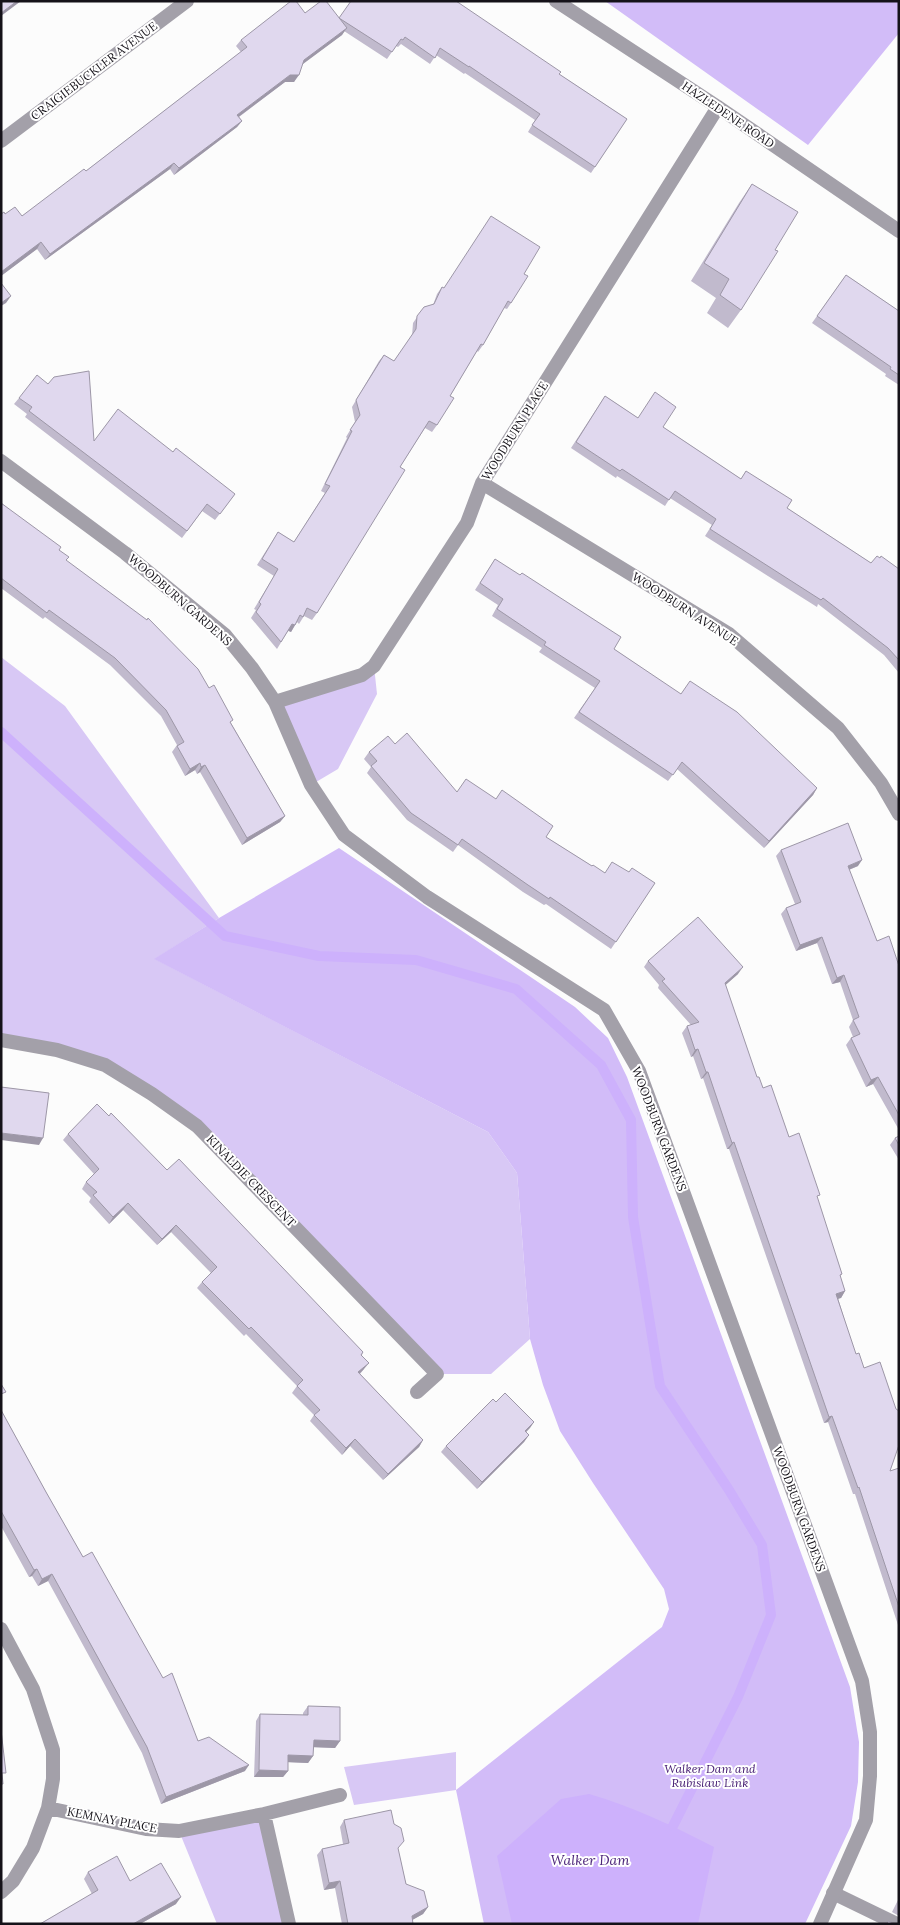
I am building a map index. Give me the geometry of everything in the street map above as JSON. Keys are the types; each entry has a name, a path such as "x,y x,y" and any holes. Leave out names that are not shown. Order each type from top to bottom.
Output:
{"street":[{"name":"CRAIGIEBUCKLER AVENUE","path":"1,141 187,1"},
{"name":"HAZLEDENE ROAD","path":"556,1 718,107 899,231"},
{"name":"WOODBURN PLACE","path":"275,702 362,675 374,666 468,523 482,482 718,107"},
{"name":"WOODBURN GARDENS","path":"1,462 125,554 225,635 252,668 275,702 311,785 344,835 427,897 604,1010 639,1071 862,1681 870,1732 870,1776 866,1820 820,1924"},
{"name":"WOODBURN AVENUE","path":"482,482 729,634 838,728 881,783 899,814"},
{"name":"KINALDIE CRESCENT","path":"1,1040 57,1050 105,1065 152,1094 197,1126 437,1374 417,1392"},
{"path":"1,1628 33,1689 53,1750 53,1779 48,1808 33,1848 13,1881 1,1892"},
{"name":"KEMNAY PLACE","path":"48,1808 146,1829 179,1830 264,1814 340,1795"},
{"path":"264,1814 289,1924"},
{"path":"833,1893 897,1924"}],"shaded area":[{"path":"1,657 65,706 219,918 155,959 488,1132 517,1173 530,1339 491,1374 437,1374 197,1126 105,1065 1,1040"},
{"path":"374,666 377,694 338,769 311,785 275,702"},
{"path":"456,1752 456,1790 354,1805 344,1767"},
{"path":"264,1814 289,1924 217,1924 179,1831"}],"green space":[{"path":"605,1 899,1 899,33 808,145"},
{"name":"Walker Dam and Rubislaw Link","path":"339,848 575,1007 608,1038 627,1077 850,1687 859,1742 858,1782 851,1826 805,1924 484,1924 456,1790 662,1627 669,1609 664,1589 560,1431 543,1385 530,1339 517,1173 488,1132 154,959 219,918"}],"water":[{"name":"Walker Dam","path":"589,1794 652,1817 714,1847 698,1924 512,1924 497,1856 561,1799"}],"building":[{"path":"1,1 17,1 1,13"},
{"path":"291,1 296,1 305,13 321,1 326,1 347,28 304,60 299,75 290,75 237,115 242,121 179,168 174,163 50,254 41,242 1,272 1,214 4,212 5,214 15,207 22,216 84,169 86,171 247,47 241,40"},
{"path":"351,1 456,1 561,72 559,74 627,119 595,167 532,125 540,114 440,48 435,58 405,37 403,40 401,39 392,52 339,18"},
{"path":"752,184 798,212 775,250 778,251 741,310 720,295 729,279 704,263"},
{"path":"491,216 540,247 524,274 528,276 511,303 508,301 483,345 481,344 450,396 454,398 437,425 429,421 400,467 405,470 317,613 307,608 303,617 300,615 295,625 292,624 281,642 256,612 261,604 259,602 278,569 262,559 278,532 294,542 330,486 325,484 352,431 350,430 360,415 356,400 384,355 394,361 416,329 417,316 424,307 434,304 442,287 444,288"},
{"path":"846,275 899,311 899,375 890,369 891,367 817,316"},
{"path":"1,283 11,296 1,303"},
{"path":"89,371 94,441 118,409 173,452 176,448 235,494 220,514 207,504 187,531 29,411 32,407 19,398 37,375 48,384 54,377"},
{"path":"655,392 676,407 663,427 741,479 746,471 792,500 787,508 871,563 877,556 880,558 881,556 899,569 899,660 888,648 823,598 821,600 710,529 716,519 675,491 669,500 576,442 605,396 638,418"},
{"path":"1,503 61,547 59,550 69,557 66,560 147,620 148,618 198,669 209,688 214,685 233,720 230,722 285,816 247,838 205,765 201,767 200,763 190,769 177,746 184,742 166,710 115,658 49,610 47,613 1,578"},
{"path":"495,559 520,575 522,573 621,637 614,649 681,694 690,681 737,712 817,788 769,841 682,762 673,775 579,712 600,681 544,645 546,642 497,609 503,599 480,583"},
{"path":"407,733 457,792 466,779 496,799 502,790 553,826 546,837 592,866 605,873 612,862 629,872 632,868 655,883 616,942 550,897 549,899 528,885 462,839 458,845 411,813 371,766 377,761 369,752 388,736 395,744"},
{"path":"848,823 862,860 848,866 877,941 889,936 899,966 899,1115 878,1077 871,1080 851,1038 860,1034 853,1020 859,1017 844,975 837,978 822,937 800,945 786,908 801,902 781,850"},
{"path":"698,917 743,967 725,983 757,1077 759,1077 763,1088 771,1085 789,1137 799,1133 820,1195 817,1196 842,1274 840,1275 845,1291 836,1294 856,1354 859,1353 864,1368 880,1362 896,1409 899,1411 899,1445 890,1471 899,1468 899,1607 859,1487 832,1416 829,1417 734,1142 732,1143 708,1072 706,1072 698,1049 695,1050 687,1026 699,1022 662,981 665,979 648,961"},
{"path":"1,1087 49,1093 43,1138 1,1133"},
{"path":"97,1104 109,1116 111,1113 167,1170 179,1159 363,1352 361,1355 369,1363 358,1372 423,1440 388,1474 355,1439 346,1448 314,1415 320,1410 297,1386 303,1380 251,1327 249,1329 202,1282 217,1267 176,1225 162,1239 128,1203 113,1217 93,1195 97,1192 86,1182 99,1169 68,1134"},
{"path":"899,1136 899,1145 895,1138"},
{"path":"1,1384 6,1392 1,1394"},
{"path":"505,1393 534,1422 525,1431 529,1435 482,1482 446,1446 493,1399 496,1402"},
{"path":"1,1410 83,1557 92,1552 163,1678 172,1673 198,1741 209,1737 249,1765 166,1797 147,1747 52,1574 42,1579 37,1569 34,1570 1,1511"},
{"path":"308,1706 340,1707 340,1741 314,1740 313,1756 288,1755 288,1771 259,1770 260,1714 308,1715"},
{"path":"1,1730 6,1773 2,1773 3,1784 1,1784"},
{"path":"391,1810 394,1824 401,1828 404,1841 398,1848 406,1884 424,1891 428,1907 412,1916 413,1924 348,1924 340,1881 329,1883 322,1849 349,1843 344,1820"},
{"path":"117,1856 130,1881 161,1863 181,1897 133,1924 40,1924 98,1890 88,1872"}],"waterway":[{"path":"1,732 225,936 319,956 416,960 516,989 601,1065 631,1120 633,1217 660,1386 729,1490 762,1545 771,1615 738,1697 673,1826"}]}
